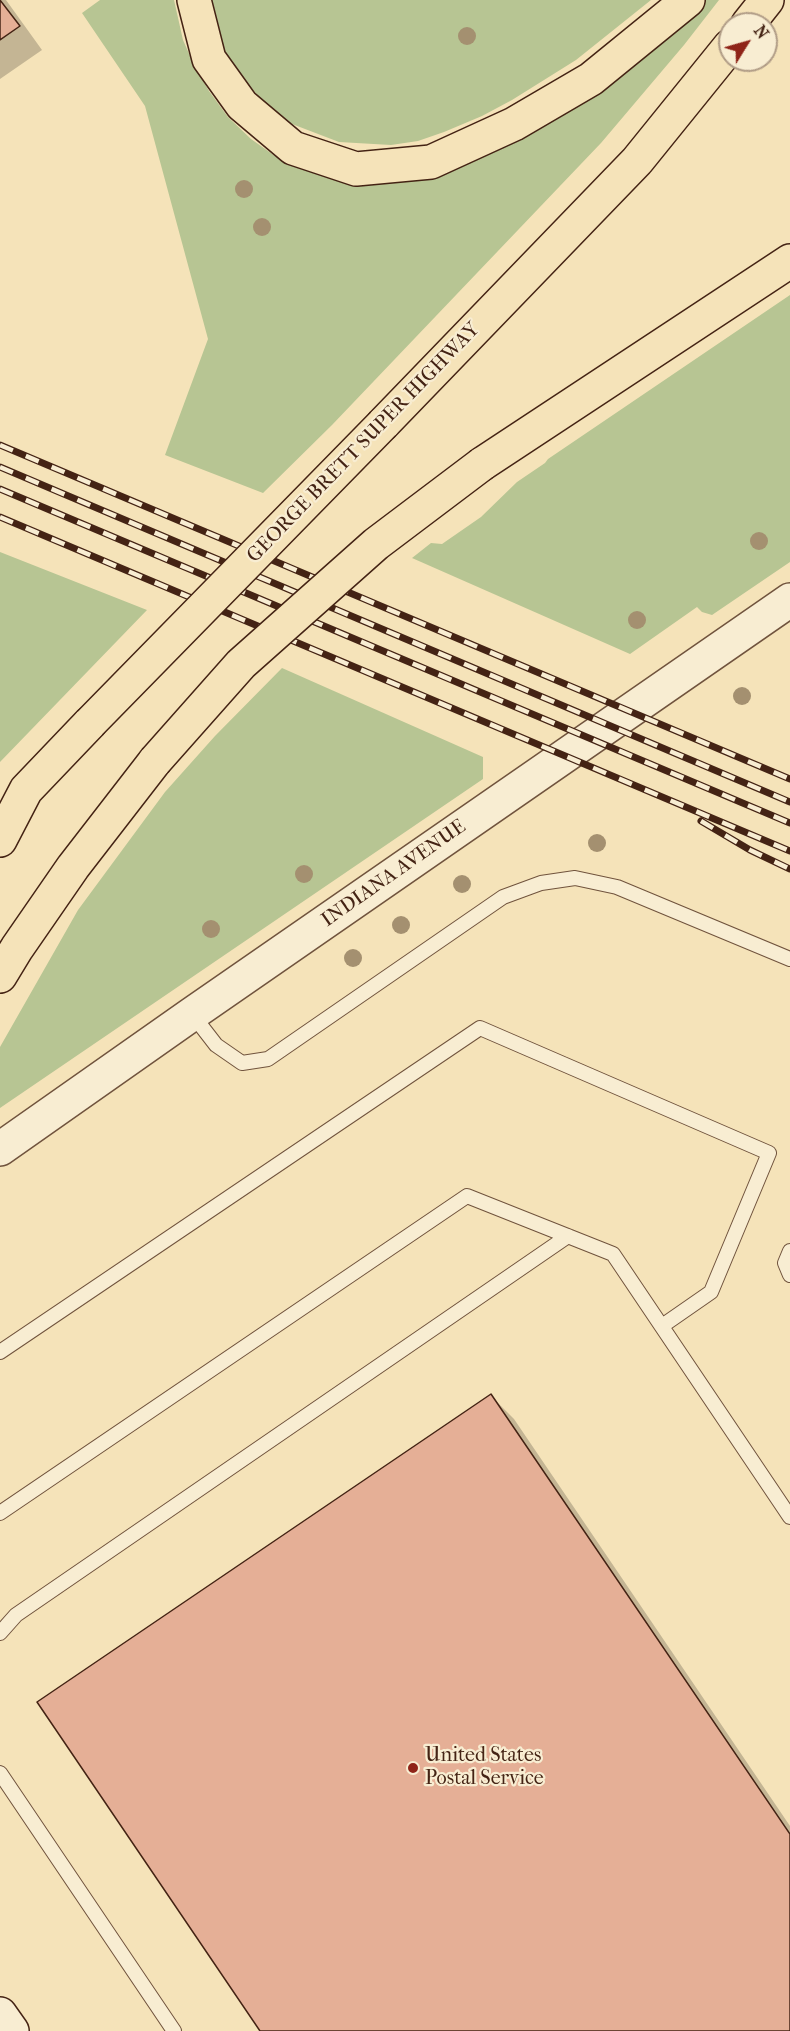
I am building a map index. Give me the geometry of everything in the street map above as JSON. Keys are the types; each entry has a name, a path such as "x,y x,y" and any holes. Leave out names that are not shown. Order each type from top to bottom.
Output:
{"highway":[{"path":"194,0 209,59 242,105 293,148 356,169 431,162 514,124 591,79 688,0"},
{"path":"758,12 767,0"},
{"name":"GEORGE BRETT SUPER HIGHWAY","path":"0,840 26,790 637,161 718,61"},
{"path":"0,976 73,867 155,760 241,664 376,544 483,464 790,261"},
{"path":"0,811 26,790"}],"street":[{"name":"INDIANA AVENUE","path":"0,1149 790,600"},
{"path":"0,2014 12,2031"}],"lane":[{"path":"192,1014 216,1045 242,1064 268,1059 503,897 541,883 575,878 617,886 790,959"},
{"path":"0,1352 480,1028 769,1153 711,1292 662,1326"},
{"path":"0,1513 467,1196 613,1254 790,1517"},
{"path":"0,1633 16,1615 568,1236"},
{"path":"790,1251 785,1263 790,1275"},
{"path":"0,1773 174,2031"}],"green space":[{"path":"100,0 174,0 183,40 209,91 228,117 251,139 275,156 298,168 321,175 399,180 703,0 719,0 601,143 332,425 263,493 165,455 208,339 145,106 82,13"},
{"path":"209,0 651,0 576,60 512,100 444,132 418,141 391,145 339,142 292,124 267,106 233,67 221,43"},
{"path":"790,295 790,562 712,615 702,612 697,607 630,654 412,558 431,543 442,544 481,517 517,482 548,459"},
{"path":"0,552 147,610 0,762"},
{"path":"282,668 483,757 483,779 0,1108 0,1047 78,910 165,792 215,736"}],"building":[{"path":"0,0 20,26 0,40"},
{"name":"United States Postal Service","path":"491,1394 790,1834 790,2031 260,2031 37,1702"}],"railway":[{"path":"0,445 790,779"},
{"path":"0,467 790,802"},
{"path":"0,489 790,823"},
{"path":"0,517 790,851"},
{"path":"701,821 750,850 790,869"}],"place":[{"name":"United States Postal Service","path":"413,1768"}]}
